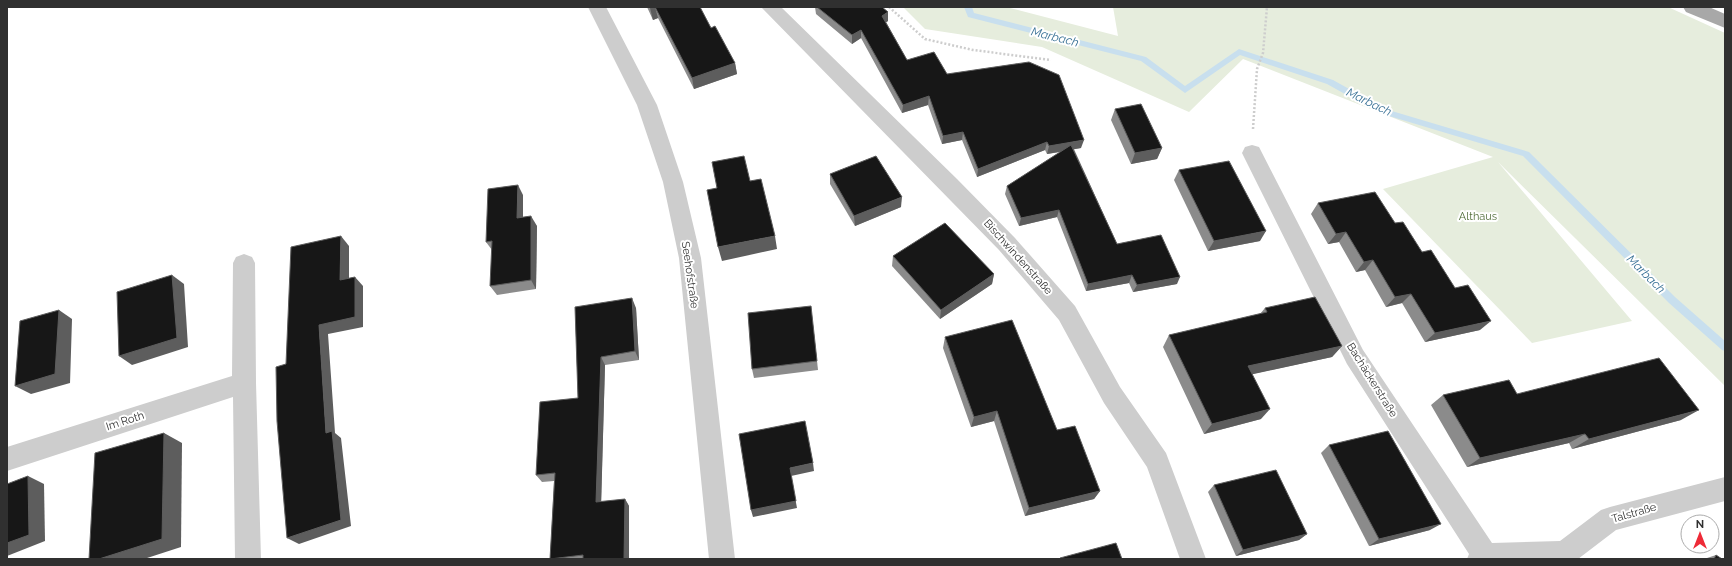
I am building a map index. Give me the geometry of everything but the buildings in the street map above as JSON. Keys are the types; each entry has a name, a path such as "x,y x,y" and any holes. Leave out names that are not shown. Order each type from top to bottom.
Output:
{"main road":[{"path":"1692,7 1725,21"}],"street":[{"name":"Seehofstraße","path":"597,7 647,105 673,182 690,258 722,559"},
{"name":"Bischwindenstraße","path":"770,7 1007,244 1066,313 1112,395 1157,461 1193,559"},
{"name":"Bachäckerstraße","path":"1252,152 1355,357 1483,557"},
{"path":"244,263 244,383 248,559"},
{"name":"Im Roth","path":"7,459 244,383"},
{"name":"Talstraße","path":"1483,557 1567,557 1610,519 1725,489"}],"path":[{"path":"889,7 926,39 973,50 1051,60"},
{"path":"1252,152 1257,69 1263,53 1267,7"}],"green space":[{"name":"Althaus","path":"903,7 1006,7 1118,36 1113,7 1668,7 1725,33 1725,386 1498,162 1632,321 1532,343 1383,189 1493,157 1243,59 1189,112 1042,47 925,29"}],"waterway":[{"name":"Marbach","path":"968,7 971,15 1143,59 1185,90 1239,52 1330,82 1382,111 1526,154 1672,300 1725,347"}]}
